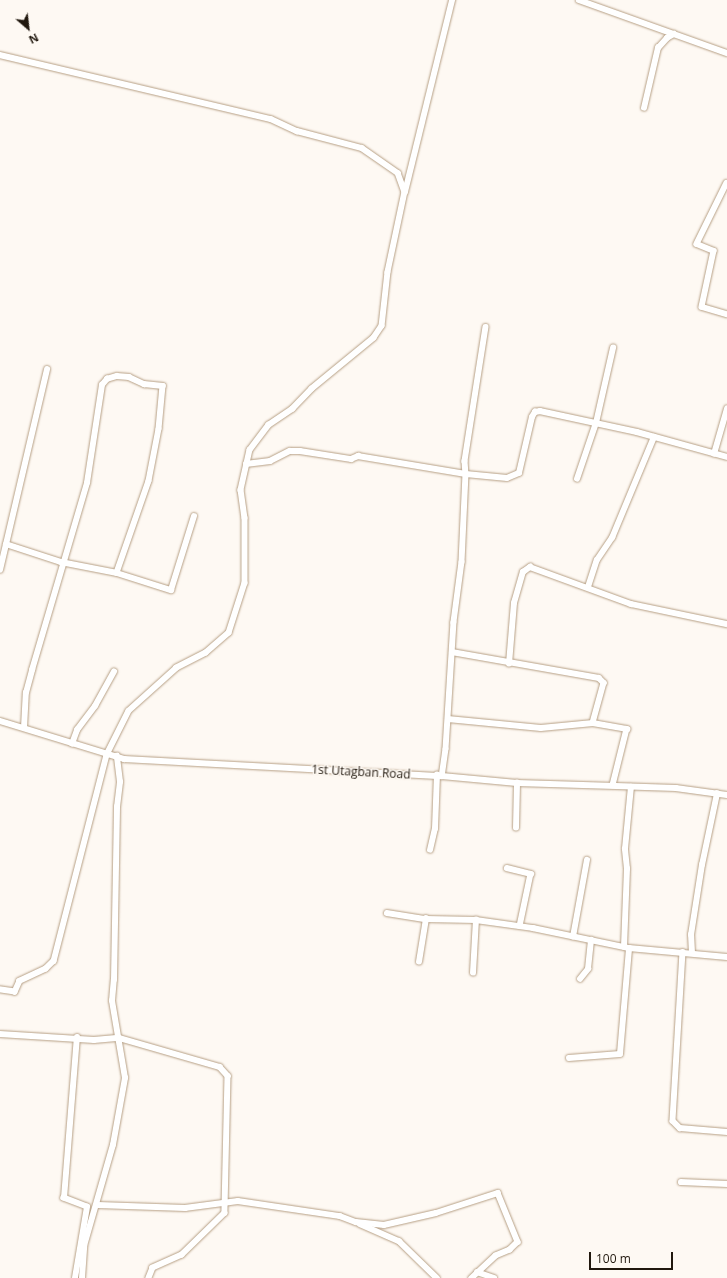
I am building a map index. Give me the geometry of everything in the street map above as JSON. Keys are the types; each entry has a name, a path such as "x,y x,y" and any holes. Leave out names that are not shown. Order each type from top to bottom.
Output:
{"street":[{"path":"0,990 15,992 20,981 46,969 54,961 107,755 129,711 177,668 206,653 229,633 245,583 245,518 241,490 250,450 269,425 293,409 312,388 374,338 382,326 388,272 405,192 452,0"},
{"path":"579,0 727,53"},
{"path":"644,108 658,48 667,38 674,34"},
{"path":"0,55 271,119 297,131 362,148 398,173 405,192"},
{"path":"727,182 697,244 714,251 702,307 727,314"},
{"path":"430,850 435,829 440,776 448,719 452,652 462,562 466,474 465,461 486,327"},
{"path":"577,479 596,423 613,348"},
{"path":"0,570 48,369"},
{"path":"24,728 26,693 62,562 87,483 102,384 107,379 129,377 144,384 163,386 159,429 149,481 117,573"},
{"path":"714,454 727,409"},
{"path":"246,464 270,461 290,451 300,451 351,459 358,456 466,474 507,478 519,474 535,412 547,411 654,437 727,457"},
{"path":"588,587 597,560 612,538 654,437"},
{"path":"6,544 62,562 117,573 171,590 194,516"},
{"path":"509,664 514,603 526,568 530,567 588,587 630,604 727,624"},
{"path":"452,652 509,664 602,680 604,683 593,723"},
{"path":"72,744 77,730 95,706 114,672"},
{"path":"448,719 541,728 593,723 627,729 613,785"},
{"name":"1st Utagban Road","path":"0,721 107,755 131,759 440,776 517,783 676,788 727,795"},
{"path":"82,1278 84,1246 98,1205 113,1145 125,1078 112,1000 114,980 117,807 120,782 117,756"},
{"path":"516,828 517,783"},
{"path":"569,1058 620,1054 626,947 627,869 625,849 631,787"},
{"path":"692,953 691,935 702,865 717,794"},
{"path":"574,937 587,860"},
{"path":"508,868 530,874 520,926"},
{"path":"387,913 426,919 476,920 520,926 626,947 684,952 727,958"},
{"path":"419,962 426,919"},
{"path":"472,974 476,920"},
{"path":"580,979 588,969 591,940"},
{"path":"684,952 676,1096 673,1121 680,1128 727,1132"},
{"path":"0,1034 77,1038 119,1038 220,1067 228,1076 225,1213 182,1255 153,1268 149,1278"},
{"path":"75,1278 86,1207 64,1198 77,1038"},
{"path":"681,1182 727,1184"},
{"path":"356,1222 384,1224 436,1213 498,1193 518,1242 477,1272 472,1278"},
{"path":"98,1205 185,1208 238,1201 340,1216 399,1241 437,1278"},
{"path":"477,1272 494,1278"}]}
